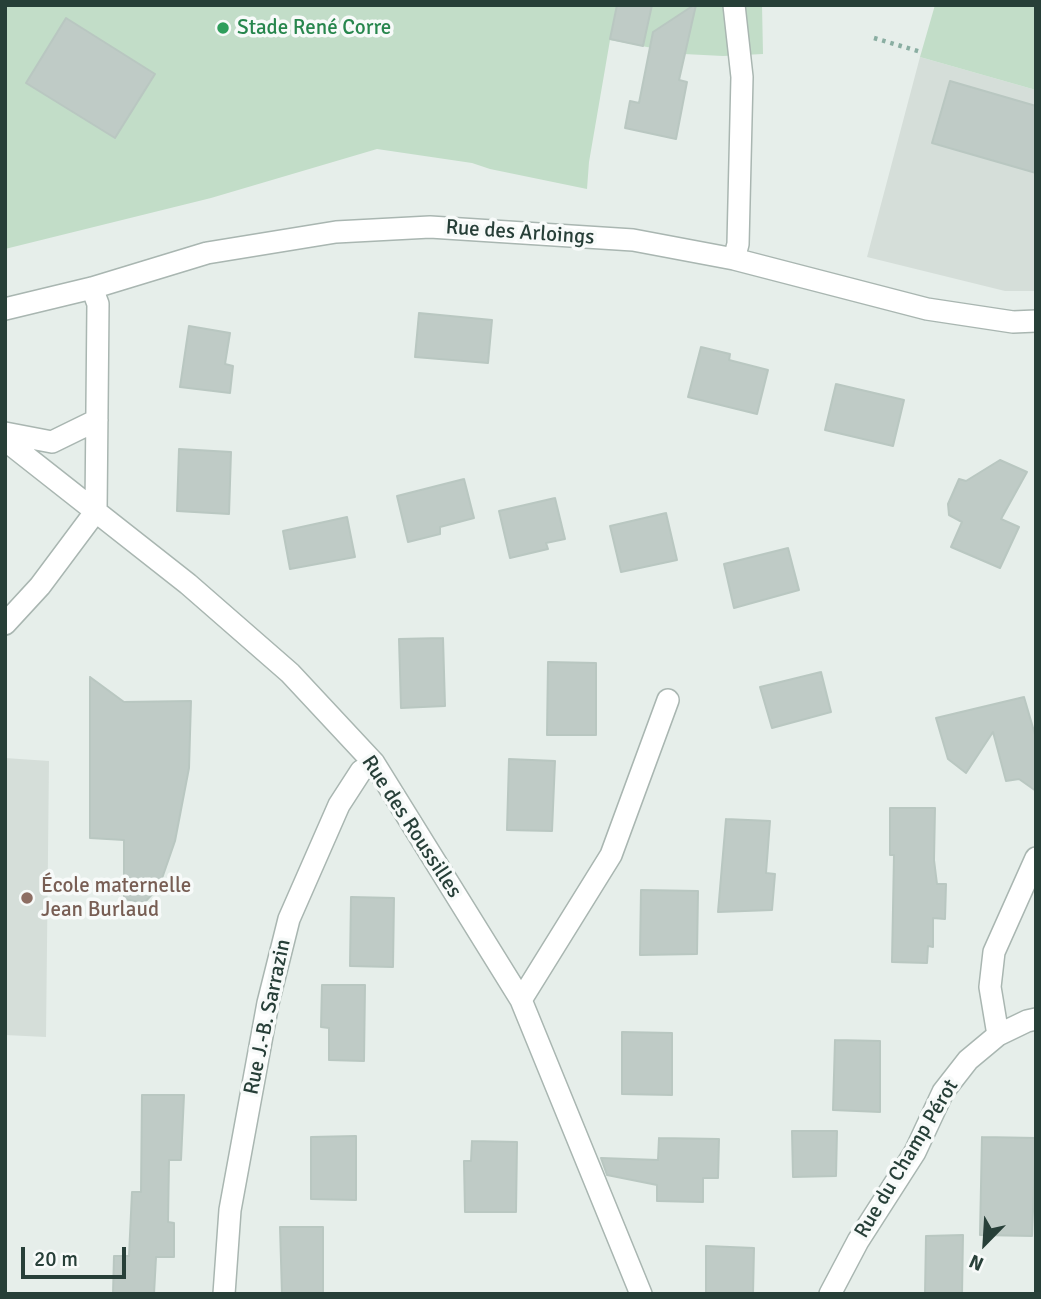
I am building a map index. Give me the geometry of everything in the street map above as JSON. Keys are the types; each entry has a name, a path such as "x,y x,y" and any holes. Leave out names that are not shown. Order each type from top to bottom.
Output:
{"street":[{"path":"734,5 742,77 738,244 734,259"},
{"name":"Rue des Arloings","path":"5,309 92,288 207,253 336,232 429,227 633,240 734,259 927,309 1013,322 1036,321"},
{"path":"5,624 40,586 96,511 98,304 92,288"},
{"path":"5,433 52,442 97,420"},
{"name":"Rue des Roussilles","path":"5,440 188,584 290,673 374,763 521,1000 641,1294"},
{"path":"521,1000 611,855 668,700"},
{"name":"Rue J.-B. Sarrazin","path":"224,1294 230,1210 268,1003 289,919 339,805 361,771 374,763"},
{"path":"998,1035 990,987 994,952 1036,858"},
{"name":"Rue du Champ Pérot","path":"830,1294 858,1241 915,1152 943,1092 968,1060 998,1035 1036,1019"}],"path":[{"path":"874,38 921,52"}],"shaded area":[{"path":"920,57 1036,90 1036,291 1005,291 867,257"},
{"name":"École maternelle Jean Burlaud","path":"5,758 49,761 46,1037 5,1035"}],"green space":[{"path":"5,5 762,5 763,54 684,54 610,40 589,162 587,189 472,163 377,149 211,198 5,249"},
{"path":"935,5 1036,5 1036,90 920,57"}],"building":[{"path":"617,5 652,5 643,46 610,39"},
{"path":"694,5 679,80 687,82 676,139 625,128 630,101 639,103 653,32"},
{"path":"66,18 155,74 115,138 26,83"},
{"path":"950,81 1036,106 1036,173 932,143"},
{"path":"419,313 492,320 488,363 415,357"},
{"path":"189,326 230,333 225,364 233,366 230,393 180,387"},
{"path":"701,347 730,354 729,360 768,370 757,414 688,397"},
{"path":"836,384 904,400 893,446 825,430"},
{"path":"179,449 231,452 229,514 177,511"},
{"path":"1000,460 1027,472 1001,519 1019,527 1000,568 951,547 962,522 949,515 948,504 959,479 966,481"},
{"path":"464,479 474,518 440,527 440,534 408,542 397,496"},
{"path":"555,498 565,539 546,543 548,549 510,558 499,511"},
{"path":"666,513 677,560 621,572 610,526"},
{"path":"347,517 355,557 290,569 283,531"},
{"path":"788,548 799,590 734,608 724,564"},
{"path":"443,638 445,706 401,708 399,639"},
{"path":"548,662 596,663 596,735 547,735"},
{"path":"821,672 831,712 772,728 760,687"},
{"path":"90,677 124,702 191,701 189,768 175,841 159,887 144,903 124,899 124,840 90,838"},
{"path":"1024,697 1036,738 1036,791 1019,779 1006,781 993,732 966,773 948,759 936,718"},
{"path":"509,759 555,761 552,831 507,830"},
{"path":"890,808 935,808 934,860 937,884 946,884 945,919 933,918 933,947 928,946 927,963 892,962 894,855 890,855"},
{"path":"726,819 770,821 766,873 775,874 772,910 718,912"},
{"path":"641,890 698,891 697,954 640,955"},
{"path":"351,897 394,898 393,967 350,966"},
{"path":"322,985 365,985 364,1061 329,1060 329,1028 321,1027"},
{"path":"622,1032 672,1033 672,1095 622,1094"},
{"path":"835,1040 880,1041 880,1112 833,1110"},
{"path":"142,1095 184,1095 181,1160 169,1160 168,1222 174,1223 174,1257 156,1257 154,1294 113,1294 114,1256 129,1256 132,1192 141,1192"},
{"path":"792,1131 837,1131 836,1176 793,1177"},
{"path":"356,1136 356,1200 311,1199 311,1137"},
{"path":"982,1137 1036,1138 1032,1236 980,1235"},
{"path":"659,1138 719,1139 718,1178 703,1178 703,1202 657,1201 657,1185 607,1175 601,1158 658,1160"},
{"path":"472,1141 517,1142 516,1212 465,1212 464,1161 471,1161"},
{"path":"280,1227 323,1227 323,1294 282,1294"},
{"path":"963,1235 962,1294 925,1294 926,1236"},
{"path":"706,1246 754,1248 753,1294 706,1294"}],"place":[{"name":"Stade René Corre","path":"223,28"},
{"name":"École maternelle Jean Burlaud","path":"27,898"}]}
